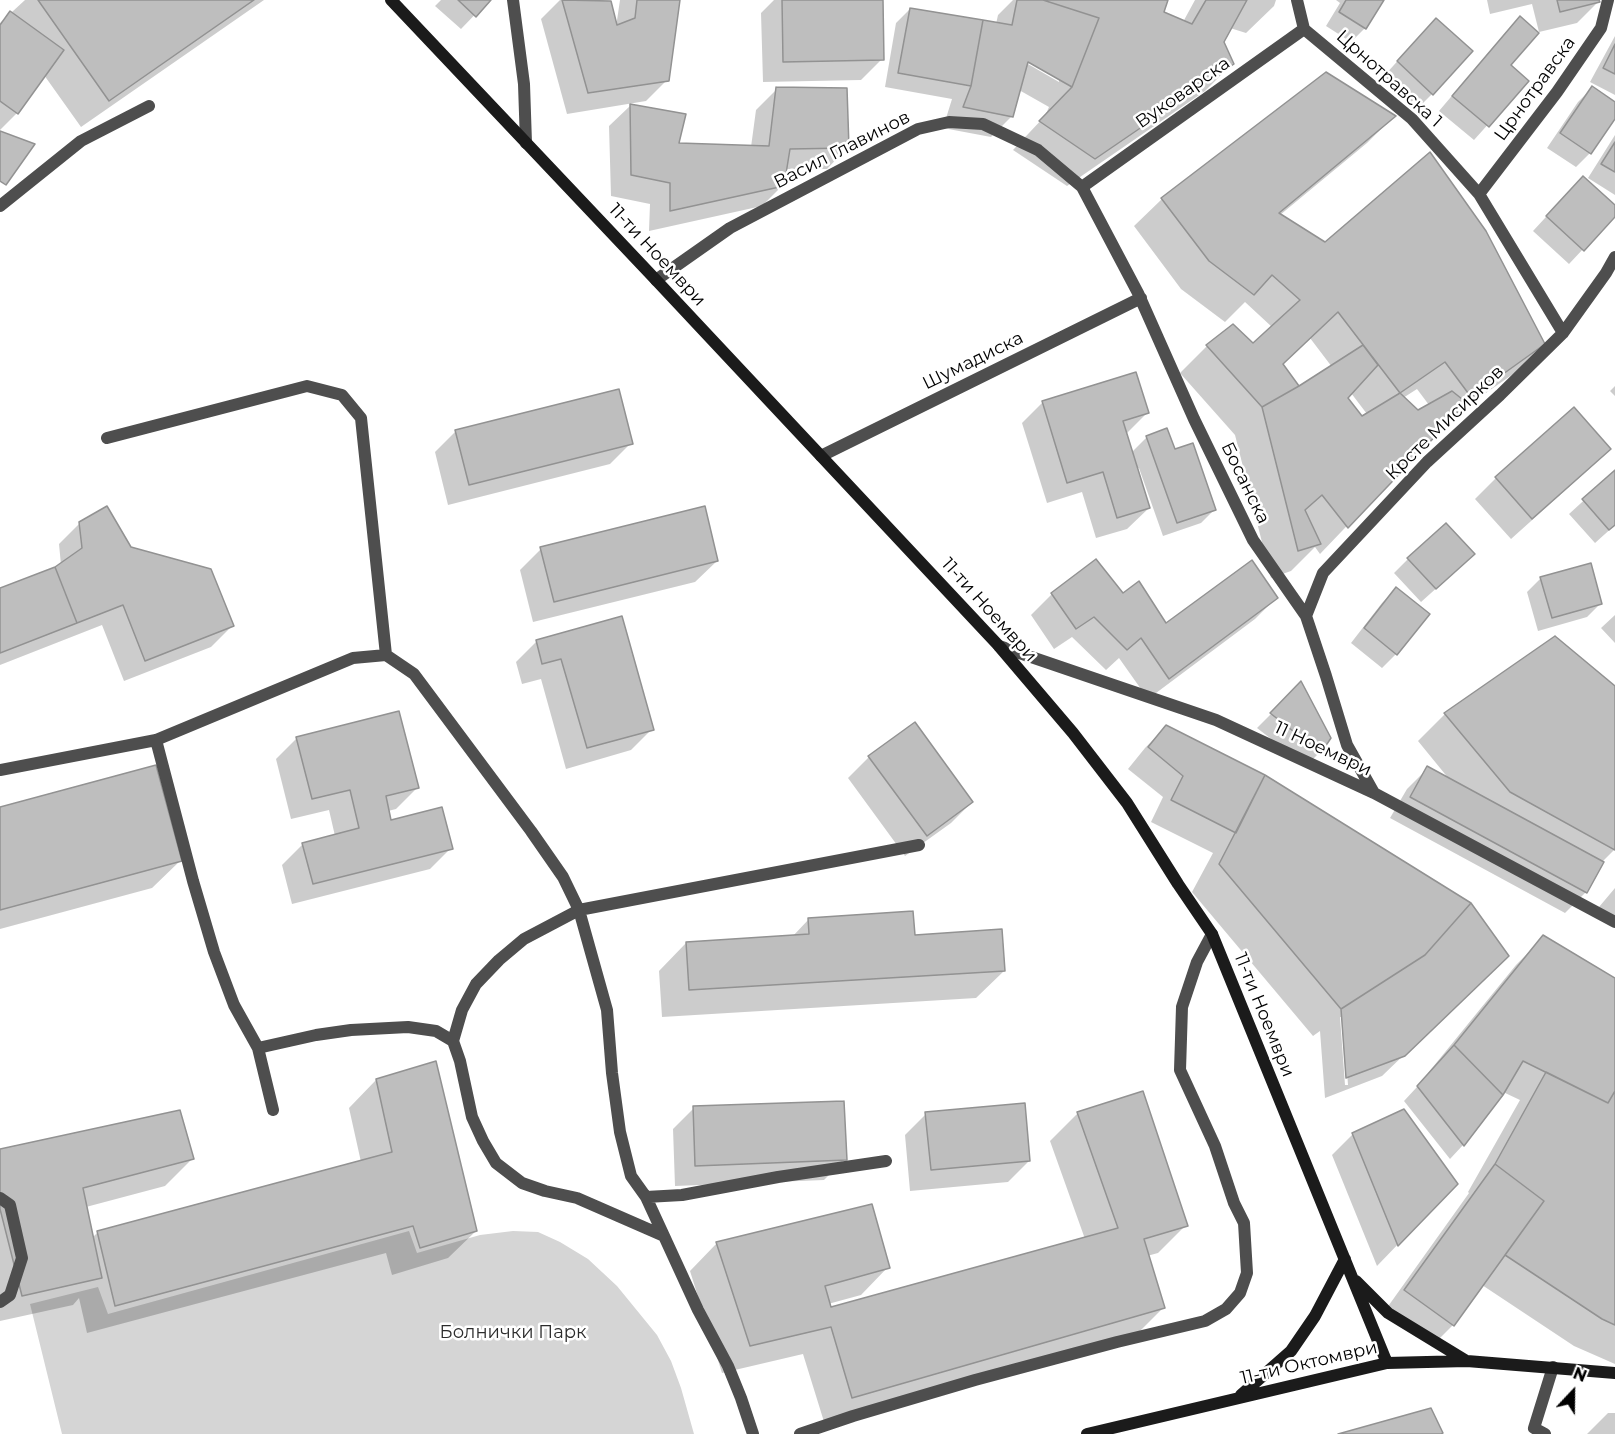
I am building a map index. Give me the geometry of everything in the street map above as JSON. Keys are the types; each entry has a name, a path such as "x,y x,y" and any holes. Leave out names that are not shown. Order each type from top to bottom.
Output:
{"main road":[{"name":"11-ти Ноември","path":"391,0 999,646 1073,733 1127,803 1212,934 1387,1362"},
{"path":"1238,1398 1291,1352 1314,1317 1344,1259"},
{"path":"1351,1276 1388,1313 1467,1361"},
{"name":"11-ти Октомври","path":"1087,1434 1387,1362 1467,1361 1615,1372"}],"street":[{"path":"513,0 524,84 526,142"},
{"path":"1297,0 1305,29"},
{"name":"Црнотравска","path":"1479,194 1557,92 1601,28 1608,0"},
{"name":"Вуковарска","path":"1082,187 1305,29"},
{"name":"Црнотравска 1","path":"1305,29 1412,120 1479,194 1563,333"},
{"path":"0,206 81,141 149,106"},
{"name":"Васил Главинов","path":"656,280 730,228 918,129 949,122 983,124 1038,150 1082,187"},
{"name":"Босанска","path":"1082,187 1141,298 1194,419 1253,540 1306,616 1347,745 1374,793"},
{"name":"Крсте Мисирков","path":"1306,616 1323,573 1427,462 1563,333 1615,257"},
{"name":"Шумадиска","path":"821,456 1141,298"},
{"path":"107,438 307,386 342,394 361,418 386,655"},
{"name":"11 Ноември","path":"999,646 1216,720 1374,793 1615,922"},
{"path":"0,770 156,740 353,658 386,655 414,674 531,831 563,877 579,910 607,1010 620,1132 631,1176 646,1197 698,1310 728,1366 753,1434"},
{"path":"156,740 214,952 234,1005 258,1048 273,1110"},
{"path":"664,1236 577,1198 522,1183 496,1163 472,1117 460,1061 453,1041 462,1011 476,984 524,939 579,910 919,845"},
{"path":"800,1434 975,1380 1205,1321 1226,1309 1239,1293 1247,1273 1244,1223 1234,1203 1215,1146 1180,1070 1182,1007 1197,963 1212,934"},
{"path":"258,1048 351,1029 408,1027 436,1031 453,1041"},
{"path":"646,1197 682,1195 778,1177 886,1161"},
{"path":"0,1198 10,1205 21,1258 10,1295 0,1302"},
{"path":"1537,1432 1554,1367"}],"green space":[{"name":"Болнички Парк","path":"409,1231 417,1253 480,1235 513,1231 538,1232 588,1259 617,1286 657,1335 671,1361 694,1434 62,1434 30,1304 98,1287 108,1314"}],"building":[{"path":"38,0 254,0 109,101"},
{"path":"458,0 491,0 476,17"},
{"path":"562,0 611,1 617,25 635,18 637,0 680,0 669,81 588,93"},
{"path":"782,0 883,0 884,60 783,62"},
{"path":"1017,0 1043,0 1099,18 1072,87 1028,62 1013,117 963,107 971,86 983,20 1012,25"},
{"path":"1043,0 1168,0 1164,12 1192,24 1206,0 1247,0 1224,42 1234,64 1095,159 1039,121 1072,87 1099,18"},
{"path":"1346,0 1384,0 1366,29 1339,12"},
{"path":"1557,0 1599,0 1600,2 1560,12"},
{"path":"910,8 983,20 971,86 898,73"},
{"path":"10,11 64,50 18,114 0,101 0,25"},
{"path":"1520,16 1539,33 1511,65 1529,81 1489,127 1452,96"},
{"path":"1436,18 1473,51 1433,95 1397,61"},
{"path":"1615,44 1615,74 1603,68"},
{"path":"1326,72 1396,116 1279,213 1325,242 1430,152 1486,231 1545,344 1471,397 1445,362 1400,393 1338,312 1283,364 1299,386 1262,407 1206,345 1233,324 1253,343 1300,300 1272,275 1254,295 1209,261 1161,198"},
{"path":"1592,86 1615,102 1615,119 1591,154 1560,133"},
{"path":"776,87 847,88 849,148 790,149 784,186 670,211 670,183 631,175 630,104 686,114 679,143 769,146"},
{"path":"0,131 35,144 6,185 0,181"},
{"path":"1615,142 1615,172 1601,164"},
{"path":"1583,176 1615,205 1615,217 1584,251 1546,216"},
{"path":"1363,345 1378,365 1348,398 1362,416 1400,393 1418,410 1452,391 1467,403 1348,528 1322,495 1305,510 1321,544 1298,551 1262,407"},
{"path":"1136,372 1149,413 1123,421 1150,508 1117,518 1103,472 1067,483 1042,401"},
{"path":"619,389 633,444 469,485 455,430"},
{"path":"1574,407 1611,449 1532,519 1495,477"},
{"path":"1167,428 1175,449 1193,443 1216,510 1177,523 1146,436"},
{"path":"1615,470 1615,525 1609,530 1582,499"},
{"path":"107,506 131,547 211,569 234,626 145,661 123,605 77,623 55,567 82,548 79,522"},
{"path":"705,506 718,561 554,602 540,547"},
{"path":"1446,523 1475,554 1436,589 1407,558"},
{"path":"1096,559 1123,593 1139,581 1166,623 1252,560 1278,598 1169,679 1141,638 1127,650 1094,617 1076,629 1051,593"},
{"path":"1591,563 1602,604 1552,618 1540,577"},
{"path":"55,567 77,623 0,653 0,588"},
{"path":"1396,587 1430,614 1397,655 1364,628"},
{"path":"622,616 654,730 587,748 561,659 542,664 536,640"},
{"path":"1555,636 1615,686 1615,850 1510,792 1444,713"},
{"path":"1301,681 1331,738 1321,753 1270,713"},
{"path":"399,711 419,788 386,796 391,820 442,807 453,849 313,884 302,843 359,828 350,790 312,799 296,737"},
{"path":"915,722 973,802 927,836 868,756"},
{"path":"1166,725 1265,775 1236,833 1171,800 1183,776 1148,747"},
{"path":"156,765 182,861 0,910 0,807"},
{"path":"1427,766 1604,862 1587,893 1410,797"},
{"path":"1265,775 1471,903 1425,955 1341,1009 1219,864"},
{"path":"1471,903 1509,956 1405,1056 1346,1078 1341,1009 1425,955"},
{"path":"913,911 915,935 1002,929 1005,971 689,990 686,942 809,934 808,918"},
{"path":"1543,935 1615,978 1615,1091 1608,1103 1523,1061 1503,1095 1454,1045"},
{"path":"1454,1045 1503,1095 1464,1146 1417,1086"},
{"path":"436,1061 477,1231 420,1248 413,1226 115,1306 97,1231 392,1152 376,1079"},
{"path":"1546,1072 1608,1103 1615,1091 1615,1325 1602,1319 1505,1255 1544,1201 1495,1164"},
{"path":"1143,1091 1188,1226 1144,1239 1165,1308 852,1398 831,1327 750,1346 716,1242 872,1204 890,1268 825,1286 831,1307 1118,1228 1077,1112"},
{"path":"844,1101 847,1160 695,1166 693,1106"},
{"path":"1025,1103 1030,1161 931,1170 925,1112"},
{"path":"1404,1109 1458,1184 1398,1246 1352,1133"},
{"path":"180,1110 194,1159 83,1188 102,1278 22,1296 0,1209 0,1149"},
{"path":"1495,1164 1544,1201 1454,1326 1404,1290"},
{"path":"1431,1408 1443,1433 1441,1434 1338,1434"}]}
